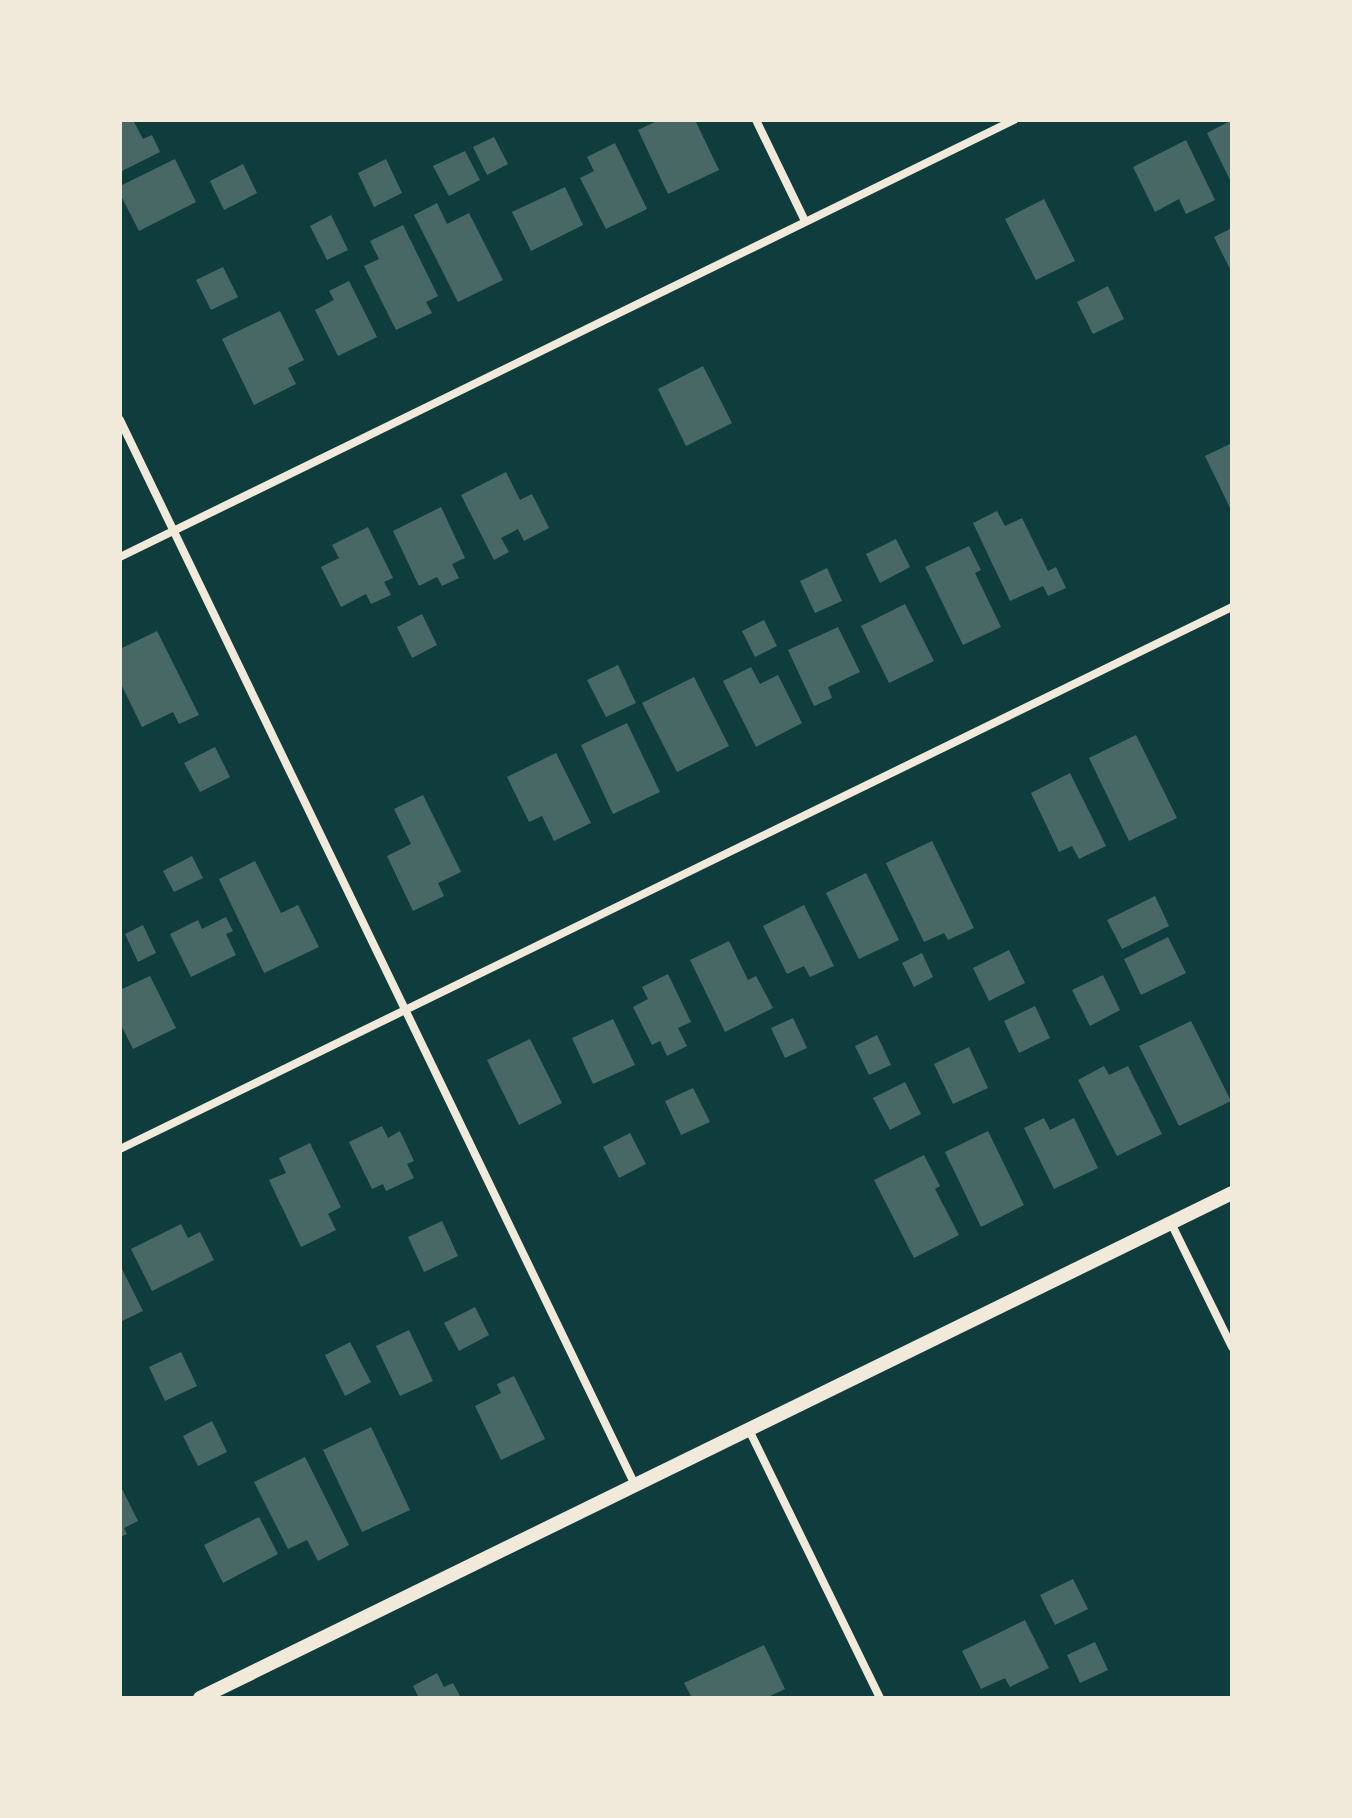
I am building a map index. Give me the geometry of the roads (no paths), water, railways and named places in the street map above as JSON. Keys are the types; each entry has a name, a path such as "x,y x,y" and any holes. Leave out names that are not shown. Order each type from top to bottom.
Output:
{"street":[{"path":"756,120 805,221"},
{"path":"120,557 1014,120"},
{"path":"120,420 635,1485"},
{"path":"120,1149 1232,607"},
{"path":"201,1698 1232,1193"},
{"path":"1171,1223 1232,1347"},
{"path":"749,1430 880,1698"}]}
